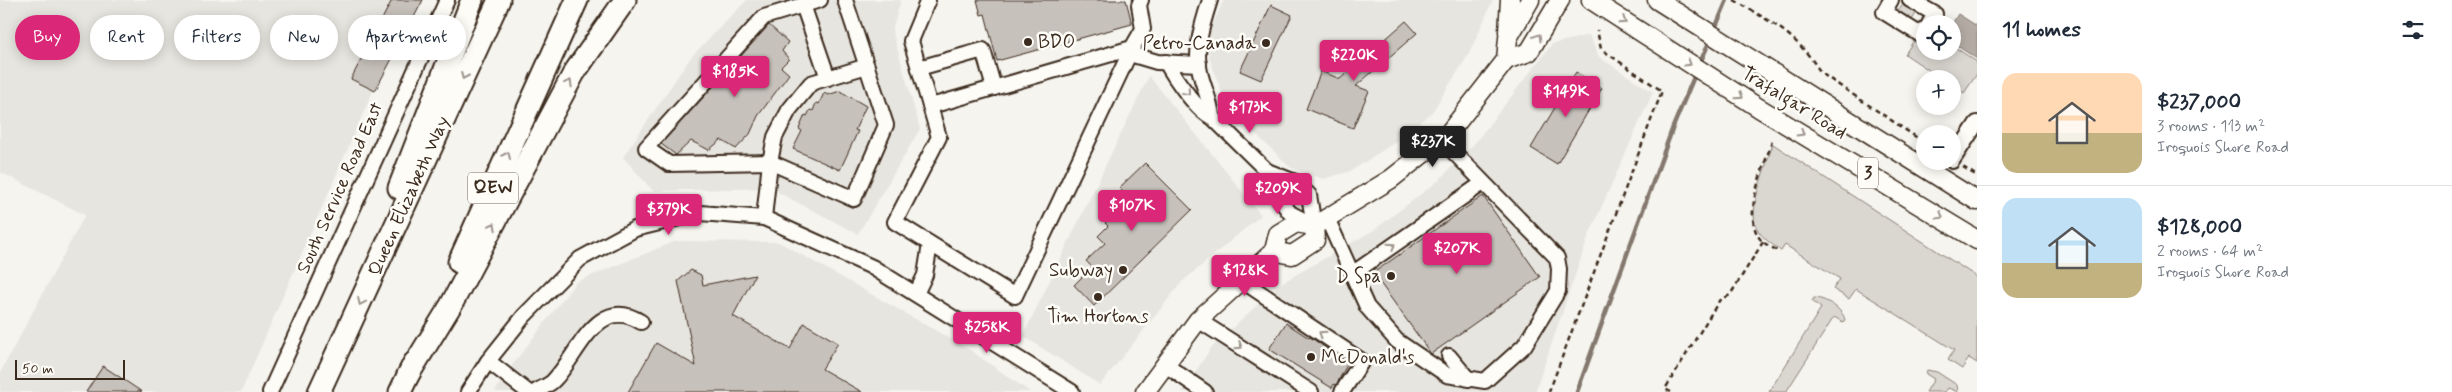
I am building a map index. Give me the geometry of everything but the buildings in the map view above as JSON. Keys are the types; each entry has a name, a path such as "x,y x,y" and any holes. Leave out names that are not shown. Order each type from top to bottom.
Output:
{"highway":[{"path":"381,258 391,208 472,0"},
{"name":"Queen Elizabeth Way","path":"319,392 498,0"},
{"name":"QEW","path":"404,384 577,0"},
{"path":"404,384 451,305 574,74 625,0"}],"main road":[{"path":"1506,60 1510,0"},
{"path":"1508,38 1530,0"},
{"path":"1145,392 1198,320 1274,251 1278,234 1296,223 1321,222 1391,179 1442,140 1506,60 1529,52 1560,0"},
{"name":"Trafalgar Road","path":"1590,0 1721,84 1977,240"},
{"name":"Trafalgar Road","path":"1657,0 1977,201"},
{"path":"1274,251 1292,255 1315,240 1321,222"}],"street":[{"name":"South Service Road East","path":"270,392 446,0"},
{"path":"820,0 764,17 646,148 669,164 770,162 854,199 886,125 845,0"},
{"path":"928,0 911,41 939,137 895,222 1015,296 1143,29 1139,5 1142,0"},
{"path":"1210,0 1200,32 1199,64 1212,117"},
{"path":"1891,0 1884,12 1916,32"},
{"path":"1910,0 1934,15"},
{"path":"803,4 828,78"},
{"path":"919,68 983,50 994,88"},
{"path":"931,106 1131,51 1166,62 1199,64"},
{"path":"1166,62 1175,79 1186,90 1202,113 1212,117 1267,172 1295,182 1309,195 1321,222 1352,274 1367,307 1397,341 1447,376 1484,381 1524,346 1558,292 1559,269 1557,258 1442,140"},
{"path":"764,218 770,162 775,137 789,110 812,83 867,66"},
{"path":"1961,147 1977,123"},
{"path":"1940,178 1946,170"},
{"path":"1267,172 1274,192 1290,213 1321,222"},
{"path":"1352,274 1483,183"},
{"path":"468,392 488,361 524,316 580,259 635,229 700,213 764,218 872,266 1072,392"},
{"path":"916,294 925,275 930,244"},
{"path":"1240,280 1362,361 1342,392"},
{"path":"535,392 554,381 590,331 603,320 615,313 629,314 641,322"},
{"path":"1198,320 1311,392"},
{"path":"1449,356 1468,379"},
{"path":"488,361 528,392"},
{"path":"1164,364 1205,392"}],"path":[{"path":"1734,0 1789,33 1810,56 1821,73 1916,137"},
{"path":"1549,392 1662,91 1601,48 1597,30"},
{"path":"1772,142 1752,208 1752,225 1763,242 1780,252"},
{"path":"1671,392 1666,389 1714,309 1719,301 1730,294 1763,242"}],"shaded area":[{"path":"0,0 413,0 406,15 348,15 348,60 387,60 241,392 0,392 0,373 85,215 0,172"},
{"path":"747,0 901,0 892,30 920,129 858,234 770,188 653,191 623,157 691,57"},
{"path":"1224,0 1493,0 1469,54 1432,112 1394,143 1351,171 1323,179 1291,168 1226,105 1209,57 1210,30"},
{"path":"1905,0 1921,5 1912,20 1898,11"},
{"path":"1961,16 1977,26 1977,59 1961,48"},
{"path":"1589,35 1599,57 1653,92 1589,235 1535,392 1182,392 1211,348 1280,284 1374,230 1438,181 1474,144 1552,44"},
{"path":"1916,38 1916,60 1961,60 1961,51 1977,62 1977,74 1964,93 1961,91 1961,70 1929,70 1905,54"},
{"path":"1149,76 1261,215 1182,282 1100,385 1023,336"},
{"path":"1773,144 1977,277 1977,363 1969,358 1962,369 1948,360 1954,350 1856,289 1849,299 1833,289 1840,279 1785,245 1781,251 1762,235 1755,223 1755,205"},
{"path":"676,241 779,242 970,350 1030,392 495,392 504,376 576,282"},
{"path":"1814,298 1833,305 1841,312 1845,320 1843,322 1834,317 1786,392 1769,392 1821,308 1812,301"},
{"path":"1927,370 1937,372 1957,385 1958,392 1948,388 1945,392 1926,392 1934,379 1926,374"}],"waterway":[{"path":"1714,31 1727,0"},
{"path":"1699,65 1711,38"},
{"path":"1577,392 1673,127 1696,72"}],"place":[{"name":"BDO","path":"1028,42"},
{"name":"Petro-Canada","path":"1266,43"},
{"name":"Subway","path":"1123,270"},
{"name":"D Spa","path":"1391,276"},
{"name":"Tim Hortons","path":"1098,297"},
{"name":"McDonald's","path":"1311,357"}]}
